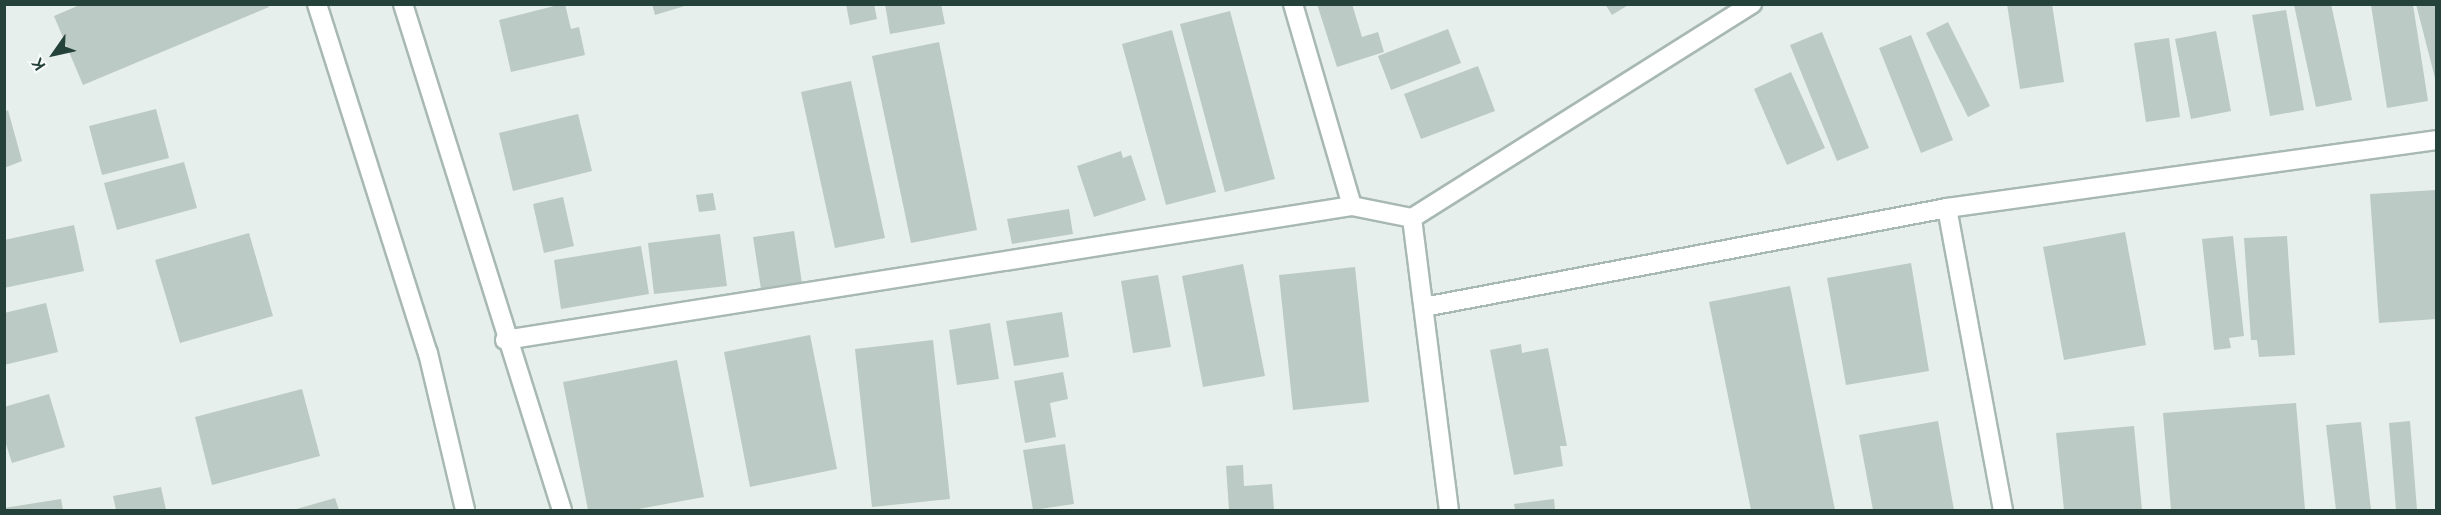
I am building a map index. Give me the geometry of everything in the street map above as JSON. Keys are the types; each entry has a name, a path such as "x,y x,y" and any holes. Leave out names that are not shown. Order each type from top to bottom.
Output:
{"street":[{"path":"316,4 428,353 465,510"},
{"path":"403,4 506,340 562,510"},
{"path":"1293,4 1352,206"},
{"path":"506,340 1352,206 1412,218 1752,4"},
{"path":"1424,307 1947,208 2436,140"},
{"path":"1947,208 2003,510"},
{"path":"1412,218 1449,510"}],"building":[{"path":"82,4 268,4 269,7 83,85 54,16"},
{"path":"565,4 571,29 579,27 585,55 511,72 499,20"},
{"path":"652,4 688,4 688,5 655,15"},
{"path":"846,4 874,4 877,19 850,25"},
{"path":"885,4 941,4 945,24 890,34"},
{"path":"1317,4 1352,4 1362,37 1378,32 1384,52 1337,67"},
{"path":"1605,4 1630,4 1612,15"},
{"path":"2007,4 2052,4 2064,82 2020,89"},
{"path":"2331,4 2352,100 2316,107 2294,5"},
{"path":"2416,4 2436,4 2436,82"},
{"path":"2371,5 2413,5 2428,101 2387,108"},
{"path":"2286,10 2304,110 2270,116 2252,15"},
{"path":"1230,11 1275,179 1225,192 1180,24"},
{"path":"1948,22 1990,106 1968,117 1926,33"},
{"path":"1448,29 1461,63 1391,90 1378,56"},
{"path":"1172,30 1216,192 1166,205 1122,44"},
{"path":"2216,31 2231,111 2191,119 2175,39"},
{"path":"1822,32 1869,148 1837,161 1790,45"},
{"path":"1911,35 1953,140 1921,153 1879,48"},
{"path":"2169,38 2180,117 2146,122 2134,43"},
{"path":"939,42 977,230 911,243 872,56"},
{"path":"1478,66 1495,111 1421,139 1404,94"},
{"path":"1791,72 1825,148 1787,165 1754,89"},
{"path":"851,81 885,238 835,248 801,92"},
{"path":"156,109 169,158 102,175 89,126"},
{"path":"8,110 22,161 4,168 4,112"},
{"path":"578,114 592,171 513,191 499,133"},
{"path":"1121,151 1123,158 1131,155 1146,200 1094,217 1077,166"},
{"path":"184,162 197,208 117,230 104,183"},
{"path":"2436,190 2436,319 2379,323 2370,194"},
{"path":"713,193 716,210 699,212 696,195"},
{"path":"563,197 574,246 544,253 533,204"},
{"path":"1069,209 1073,234 1012,244 1007,219"},
{"path":"74,225 84,271 4,288 4,240"},
{"path":"794,231 802,283 761,289 753,237"},
{"path":"2125,232 2146,345 2064,360 2043,247"},
{"path":"249,233 273,316 180,343 155,260"},
{"path":"720,234 727,286 654,294 648,243"},
{"path":"2233,236 2244,336 2229,338 2231,348 2214,350 2202,239"},
{"path":"2287,236 2295,355 2259,357 2257,340 2251,340 2244,238"},
{"path":"641,246 649,294 561,309 554,260"},
{"path":"1911,263 1929,371 1846,385 1827,278"},
{"path":"1243,264 1265,376 1203,387 1182,276"},
{"path":"1355,267 1369,402 1293,410 1279,275"},
{"path":"1158,275 1171,347 1133,353 1121,281"},
{"path":"1790,286 1835,510 1751,510 1709,302"},
{"path":"46,303 58,352 4,365 4,313"},
{"path":"1062,312 1069,357 1014,366 1006,321"},
{"path":"990,323 999,379 957,385 949,330"},
{"path":"810,335 837,469 750,487 724,352"},
{"path":"933,340 950,499 872,507 855,349"},
{"path":"1521,344 1522,353 1548,348 1567,446 1560,446 1563,466 1514,475 1490,350"},
{"path":"677,360 704,497 633,510 588,510 563,382"},
{"path":"1063,372 1068,399 1050,403 1056,437 1025,443 1014,381"},
{"path":"302,389 320,456 212,485 195,417"},
{"path":"49,394 65,447 12,463 4,438 4,407"},
{"path":"2296,403 2305,510 2171,510 2163,413"},
{"path":"1938,421 1954,510 1873,510 1859,435"},
{"path":"2410,421 2417,510 2396,510 2389,423"},
{"path":"2361,422 2371,510 2336,510 2326,425"},
{"path":"2134,426 2142,510 2064,510 2056,433"},
{"path":"1065,444 1074,504 1033,510 1023,450"},
{"path":"1243,465 1244,486 1272,484 1274,510 1229,510 1226,466"},
{"path":"161,487 166,510 116,510 113,496"},
{"path":"335,498 339,510 293,510"},
{"path":"61,499 63,510 4,510 4,508"},
{"path":"1554,499 1555,510 1515,510 1514,504"}]}
